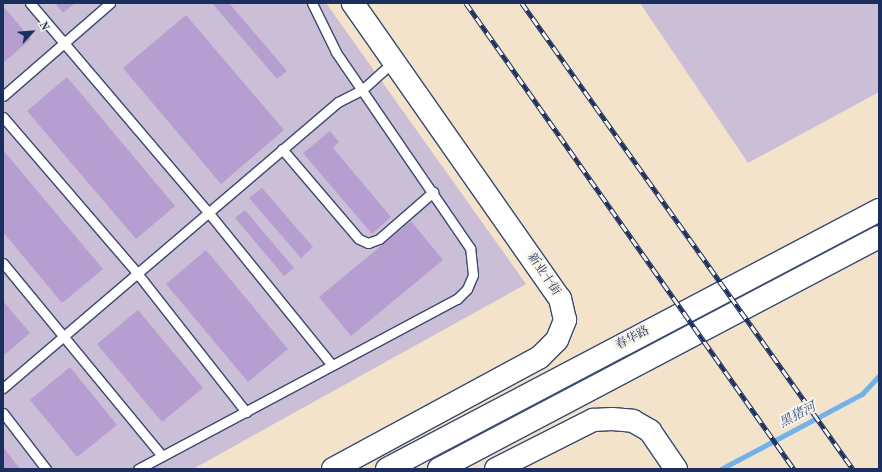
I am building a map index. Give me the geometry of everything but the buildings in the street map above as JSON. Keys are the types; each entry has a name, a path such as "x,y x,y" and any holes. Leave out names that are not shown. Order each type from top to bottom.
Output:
{"main road":[{"name":"新业十街","path":"333,469 540,358 557,340 565,320 560,299 353,3"},
{"name":"春华路","path":"387,469 879,210"},
{"name":"春华路","path":"439,469 879,236"},
{"path":"496,469 593,420 633,421 650,431 676,469"}],"lane":[{"path":"30,3 208,212 332,365"},
{"path":"3,96 110,3"},
{"path":"138,469 457,299 467,289 473,275 470,248 363,89 336,52 312,3"},
{"path":"3,388 338,102 363,89 394,61"},
{"path":"3,117 137,273 246,412"},
{"path":"282,149 359,239 368,243 379,239 433,192"},
{"path":"3,263 65,336 162,456"},
{"path":"3,413 46,469"}],"shaded area":[{"path":"3,3 326,3 526,284 193,469 3,469"},
{"path":"640,3 879,3 879,92 748,163"}],"waterway":[{"name":"黑猪河","path":"721,469 862,394 879,376"}],"railway":[{"path":"466,3 794,469"},
{"path":"522,3 853,469"}]}
